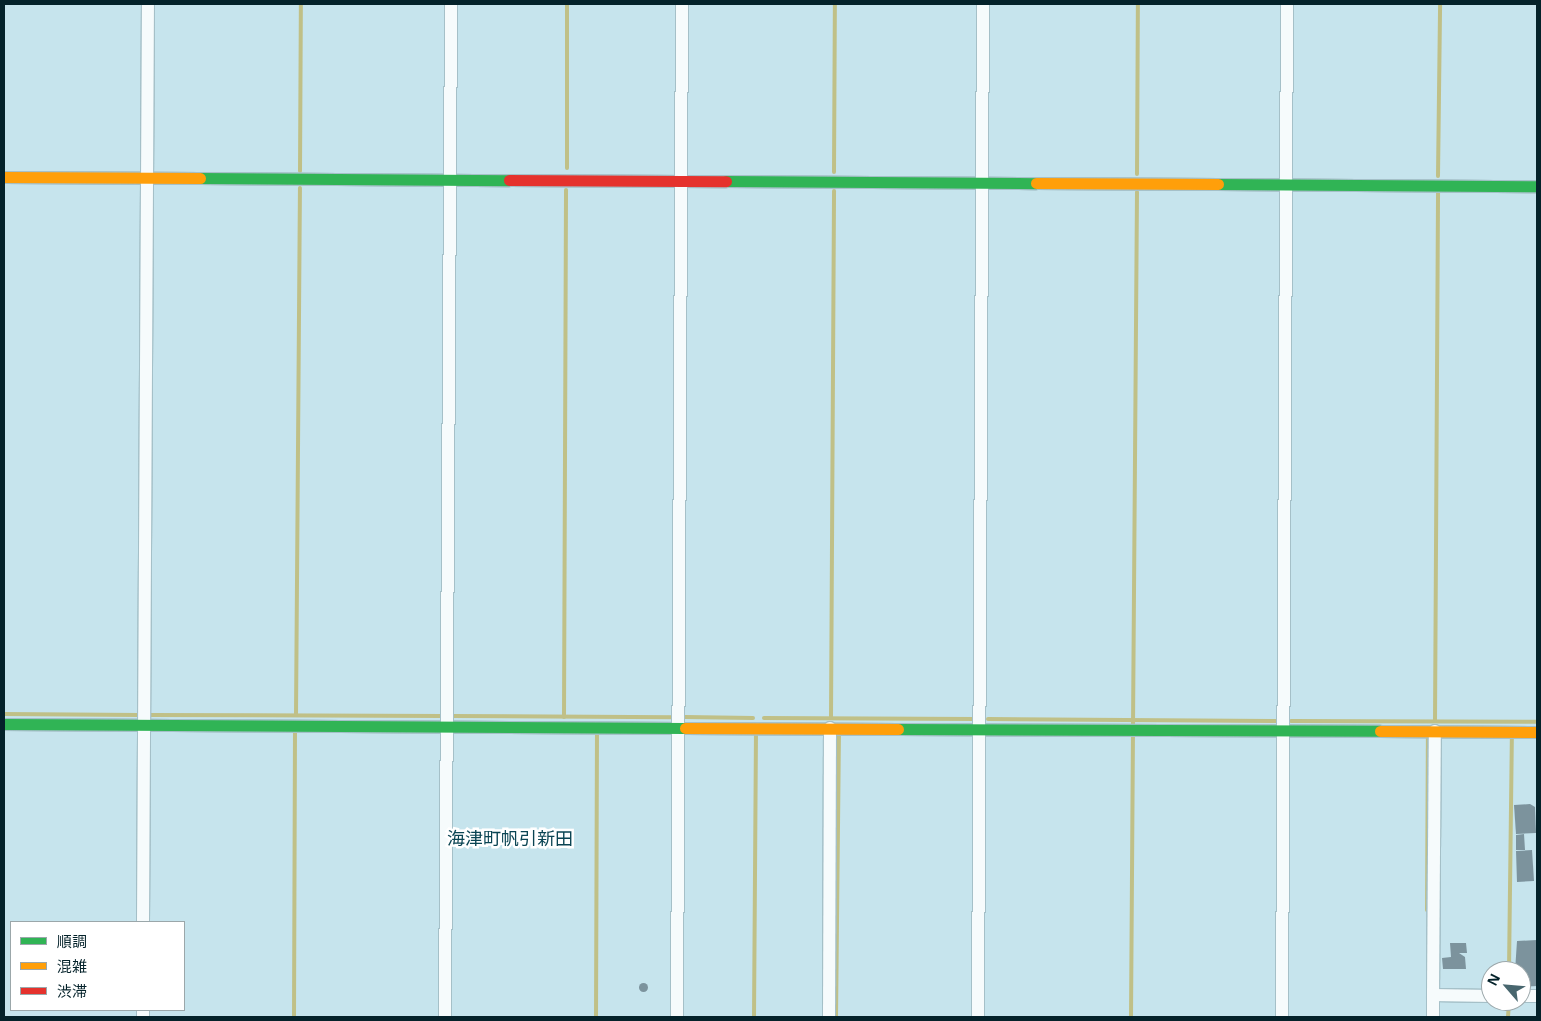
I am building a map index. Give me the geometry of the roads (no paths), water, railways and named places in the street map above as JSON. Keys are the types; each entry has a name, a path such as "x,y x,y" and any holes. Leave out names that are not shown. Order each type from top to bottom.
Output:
{"street":[{"path":"143,921 148,4"},
{"path":"445,1017 451,4"},
{"path":"677,1017 682,4"},
{"path":"978,1017 981,728 983,4"},
{"path":"1282,1017 1287,4"},
{"path":"4,177 1537,186"},
{"path":"4,724 1284,729 1537,732"},
{"path":"829,1017 830,728"},
{"path":"1433,1017 1435,731"},
{"path":"1434,995 1481,996"}],"waterway":[{"path":"300,171 301,4"},
{"path":"567,4 567,168"},
{"path":"834,172 835,4"},
{"path":"1137,174 1138,4"},
{"path":"1438,176 1440,4"},
{"path":"296,715 300,188"},
{"path":"564,717 566,190"},
{"path":"831,718 834,191"},
{"path":"1133,725 1137,192"},
{"path":"1435,721 1438,193"},
{"path":"4,714 139,715"},
{"path":"149,715 442,716"},
{"path":"452,716 673,717"},
{"path":"685,717 753,718"},
{"path":"764,718 976,719"},
{"path":"988,719 1280,721"},
{"path":"1291,721 1537,722"},
{"path":"294,1017 295,730"},
{"path":"596,1017 597,732"},
{"path":"754,1017 756,733"},
{"path":"836,1017 839,735"},
{"path":"1131,1017 1133,735"},
{"path":"1509,961 1512,736"},
{"path":"1427,910 1428,737"},
{"path":"1508,1011 1508,1017"}],"district":[{"name":"海津町帆引新田","path":"510,838"}]}
